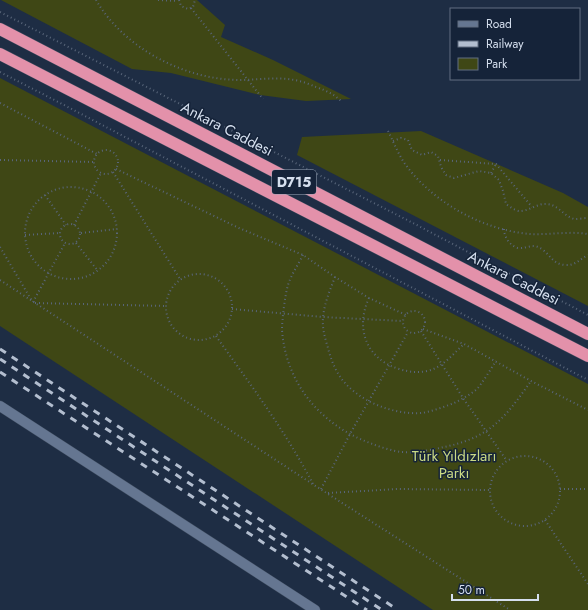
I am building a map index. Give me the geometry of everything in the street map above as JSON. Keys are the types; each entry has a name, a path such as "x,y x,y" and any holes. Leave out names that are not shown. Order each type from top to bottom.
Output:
{"highway":[{"name":"Ankara Caddesi","path":"0,29 588,334"},
{"name":"D715","path":"0,54 588,356"}],"street":[{"path":"0,406 315,610"}],"path":[{"path":"96,0 104,14 117,27 147,52 172,65 194,74 217,78 280,79 299,81 335,95 342,102"},
{"path":"158,0 179,1 183,8 191,8"},
{"path":"191,8 195,0"},
{"path":"191,8 263,99"},
{"path":"0,12 404,218 588,315"},
{"path":"0,72 588,380"},
{"path":"0,103 97,154"},
{"path":"388,130 404,162 421,181 444,202 476,220 529,234 588,234"},
{"path":"393,141 401,138 408,140 412,150 422,155 431,152 438,156 441,167 446,175 454,178 479,171 491,174 499,180 504,191 506,204 520,211 548,204 558,208 572,218 588,218"},
{"path":"104,150 108,150 115,154 118,161 116,169 108,174 101,173 96,168 94,162 97,154 104,150"},
{"path":"0,160 94,162"},
{"path":"439,160 496,164 532,207"},
{"path":"491,174 496,164"},
{"path":"116,169 239,228 303,255 369,298 406,315"},
{"path":"113,172 180,279"},
{"path":"74,225 101,173"},
{"path":"69,186 85,188 99,195 110,206 116,221 118,236 114,251 106,265 94,274 80,279 64,280 49,274 38,266 29,254 25,239 25,224 31,210 45,195 54,190 69,186"},
{"path":"45,195 66,225"},
{"path":"66,225 74,225 79,229 80,238 76,243 65,243 61,238 60,233 62,228 66,225"},
{"path":"80,233 117,228"},
{"path":"504,228 507,241 518,248 534,245 543,250 550,259 558,264 567,265 578,262 588,255"},
{"path":"25,235 60,233"},
{"path":"34,302 65,243"},
{"path":"76,243 98,271"},
{"path":"0,247 34,302"},
{"path":"303,255 288,285 282,330 286,350 296,380 307,398 326,418 350,434 378,446 402,452 430,450 460,444 486,431 501,419 531,382"},
{"path":"197,273 208,274 218,279 226,288 231,298 232,309 230,320 224,329 216,336 206,340 196,340 185,338 176,332 166,313 166,306 169,290 176,282 186,276 197,273"},
{"path":"335,277 323,317 324,336 331,360 344,382 369,401 389,409 422,412 442,408 463,398 477,388 496,362"},
{"path":"0,280 326,493 510,610"},
{"path":"369,298 364,308 364,333 367,343 376,356 389,366 411,373 428,371 442,365 464,344"},
{"path":"34,302 166,306"},
{"path":"232,309 323,317 403,321"},
{"path":"412,312 419,312 425,321 423,329 414,333 408,332 403,321 406,315 412,312"},
{"path":"423,329 464,344 531,382 588,410"},
{"path":"421,331 463,398 507,461"},
{"path":"320,489 408,332"},
{"path":"216,336 264,403 302,463 314,485"},
{"path":"521,456 532,456 543,460 552,468 558,478 560,489 559,501 554,511 545,520 535,524 523,526 512,523 502,517 495,508 491,498 491,486 494,475 507,461 521,456"},
{"path":"326,493 398,489 491,490"},
{"path":"560,489 588,489"},
{"path":"545,520 588,584"}],"green space":[{"path":"1,0 197,0 225,25 221,37 273,60 351,99 306,101 260,95 171,73 132,69"},
{"name":"Türk Yıldızları Parkı","path":"0,78 588,384 588,610 433,610 0,326"},
{"path":"421,131 563,193 588,207 588,306 297,155 302,137"}],"railway":[{"path":"0,349 398,610"},
{"path":"0,359 382,610"},
{"path":"0,372 367,610"}]}
